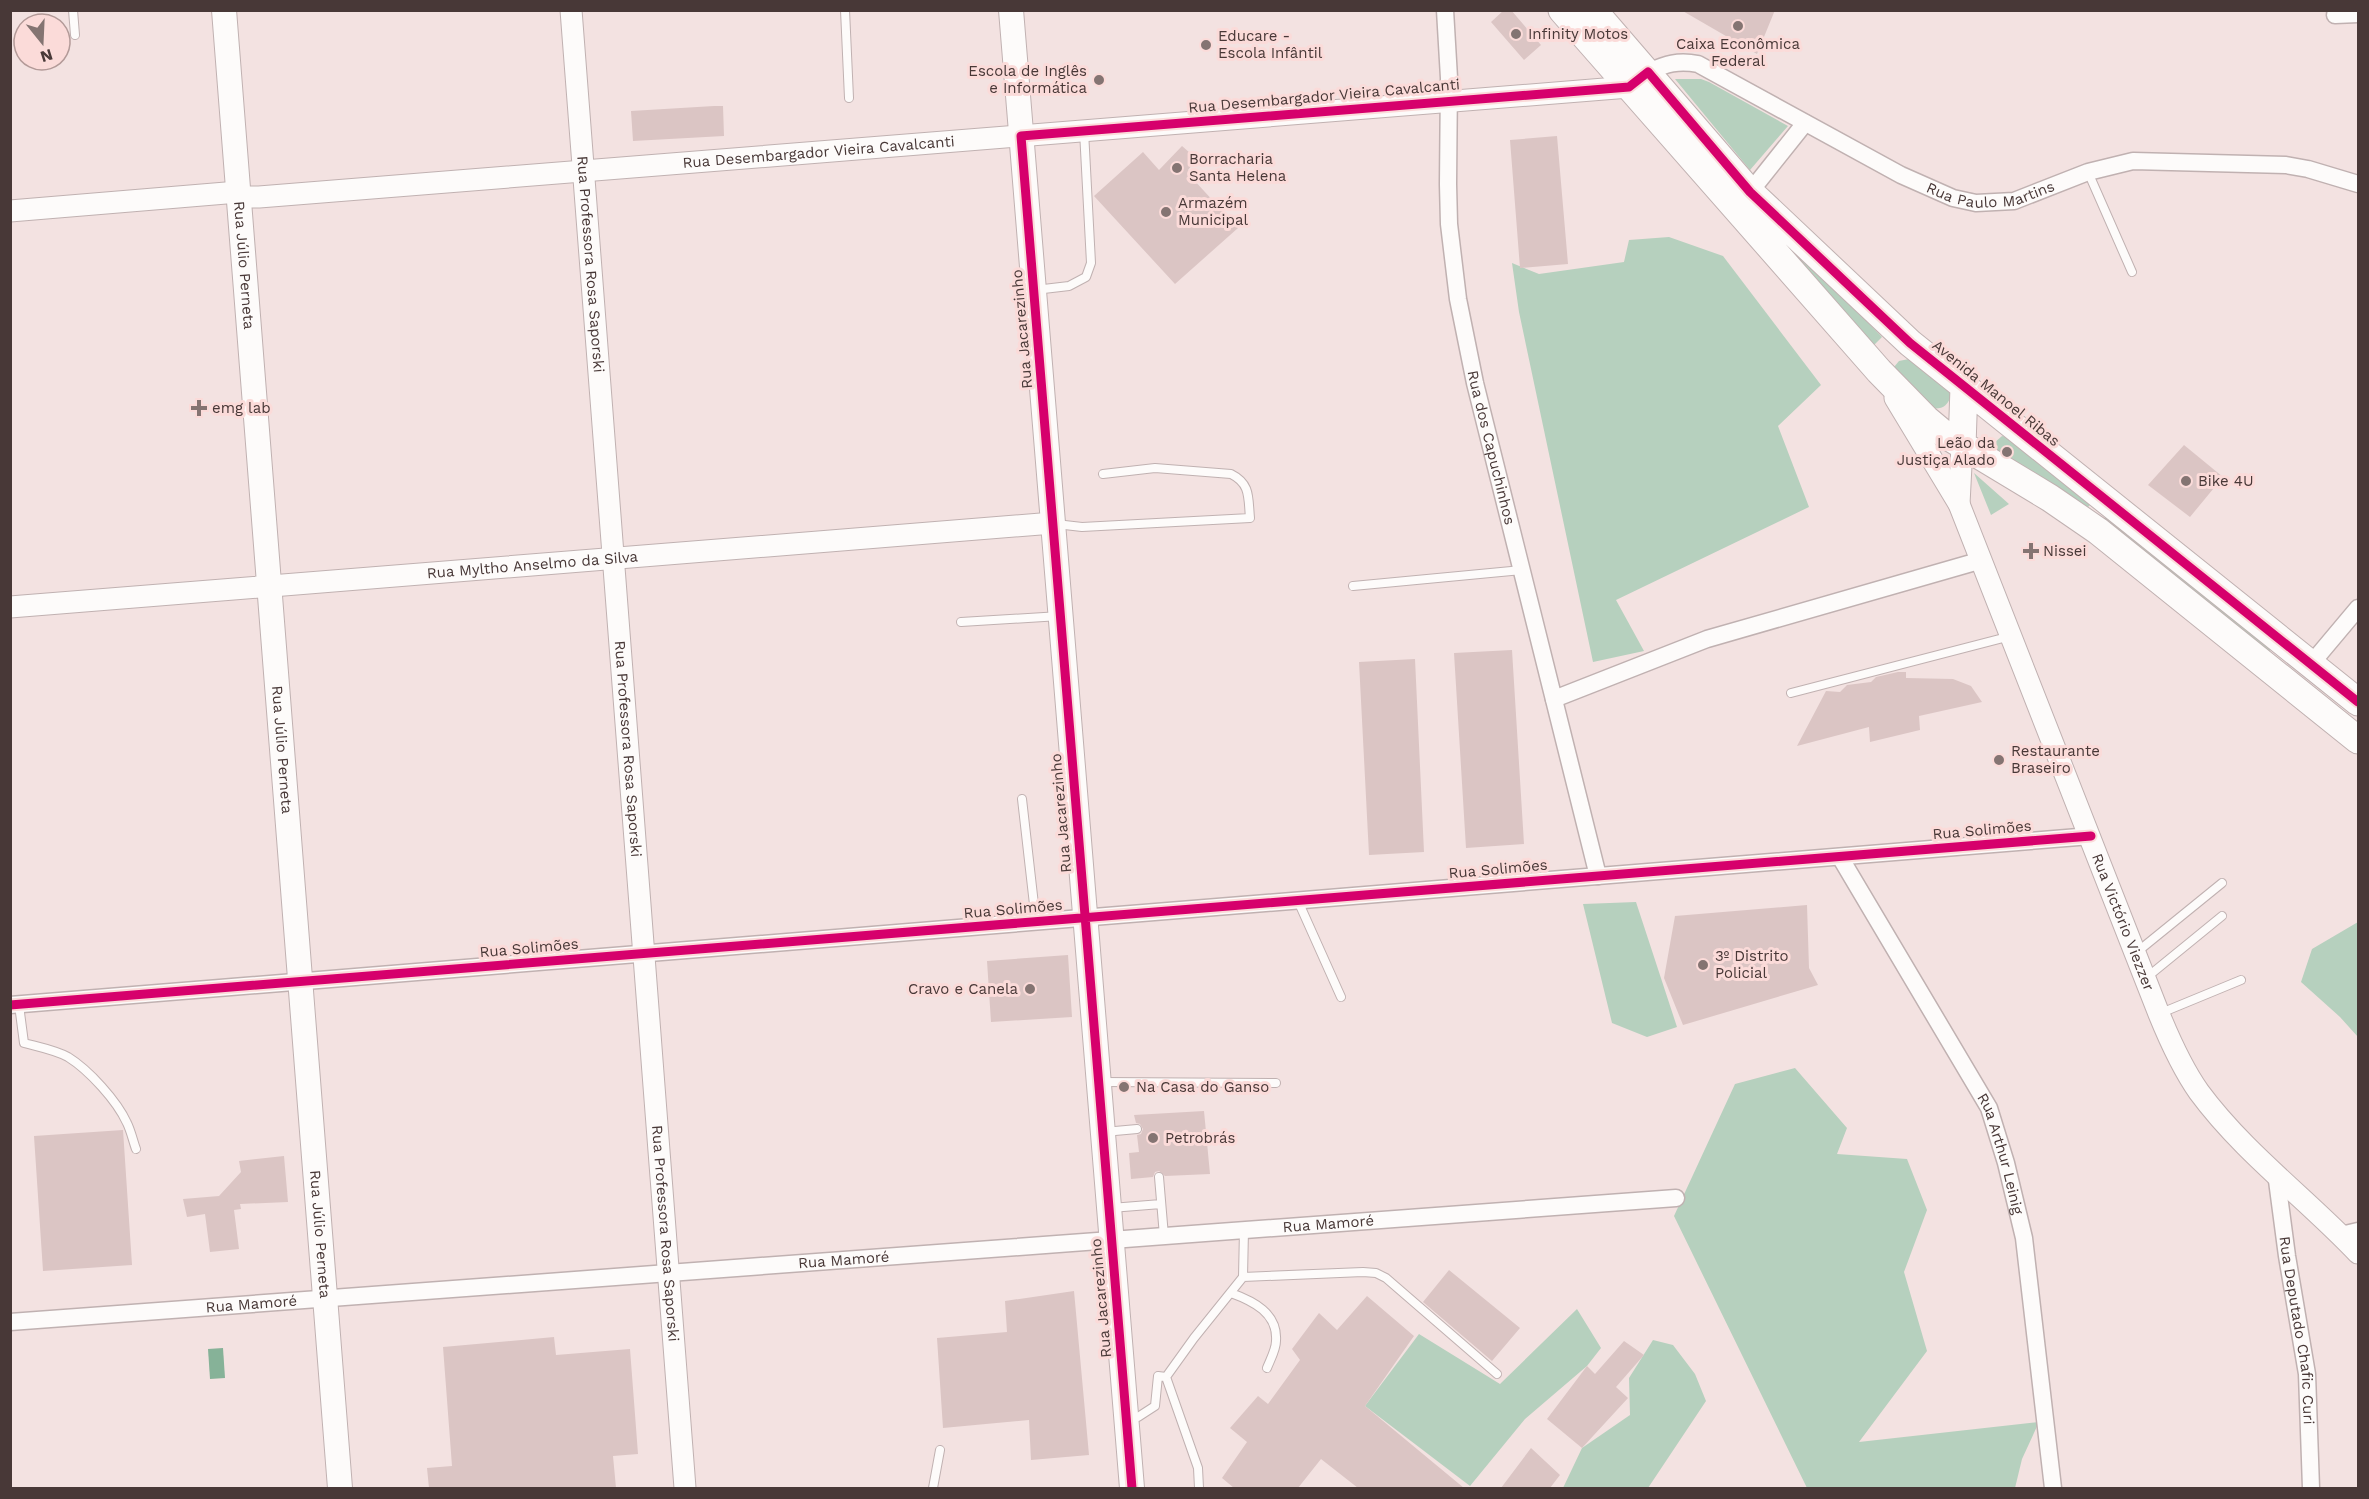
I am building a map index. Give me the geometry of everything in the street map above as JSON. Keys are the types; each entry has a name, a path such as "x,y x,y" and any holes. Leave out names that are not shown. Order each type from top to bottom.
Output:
{"main road":[{"name":"Rua Júlio Perneta","path":"224,10 340,1488"},
{"name":"Rua Jacarezinho","path":"1011,10 1132,1488"},
{"name":"Avenida Manoel Ribas","path":"1562,10 1639,80 1750,192 1910,343 2358,702"},
{"name":"Avenida Manoel Ribas","path":"1593,10 1639,80 1879,371 1926,419 1962,446 2040,492 2098,531 2358,740"},
{"path":"1879,371 1886,362 1910,343"},
{"path":"1962,446 1964,387"}],"street":[{"name":"Rua Professora Rosa Saporski","path":"571,10 685,1488"},
{"name":"Rua dos Capuchinhos","path":"1445,10 1449,101 1449,224 1458,299 1475,383 1598,876"},
{"path":"2335,15 2358,14"},
{"name":"Rua Paulo Martins","path":"1639,80 1668,63 1684,61 1698,64 1926,188 1953,198 1976,203 2014,201 2088,172 2133,161 2262,163 2308,169 2358,184"},
{"name":"Rua Desembargador Vieira Cavalcanti","path":"10,211 238,192 244,196 259,197 1084,131 1449,101 1639,80"},
{"path":"1750,192 1805,123"},
{"name":"Rua Victório Viezzer","path":"1879,371 1959,504 2091,836 2145,979 2180,1059 2199,1091 2235,1133 2276,1173 2350,1233 2358,1253"},
{"name":"Rua Victório Viezzer","path":"1959,504 1962,446"},
{"name":"Rua Myltho Anselmo da Silva","path":"10,607 1053,523"},
{"path":"1554,699 1707,639 1982,560"},
{"path":"2311,664 2358,608"},
{"name":"Rua Solimões","path":"15,1005 2091,836"},
{"name":"Rua Arthur Leinig","path":"1840,857 1989,1108 2006,1163 2024,1238 2053,1488"},
{"name":"Rua Deputado Chafic Curi","path":"2276,1173 2307,1374 2311,1488"},
{"name":"Rua Mamoré","path":"10,1322 1676,1198"}],"lane":[{"path":"73,10 75,34"},
{"path":"845,10 849,98"},
{"path":"1034,290 1069,286 1086,277 1091,263 1084,131"},
{"path":"2088,172 2132,272"},
{"path":"1053,523 1082,527 1250,518 1247,489 1242,479 1231,474 1155,468 1103,474"},
{"path":"1353,586 1522,570"},
{"path":"961,622 1060,616"},
{"path":"1791,693 2011,636"},
{"path":"1022,800 1036,922"},
{"path":"2136,953 2222,883"},
{"path":"1298,901 1341,997"},
{"path":"2145,979 2222,916"},
{"path":"2159,1014 2241,981"},
{"path":"15,1005 24,1043 47,1048 69,1058 94,1080 127,1122 136,1149"},
{"path":"1098,1082 1276,1083"},
{"path":"1102,1132 1137,1129"},
{"path":"1159,1177 1164,1236"},
{"path":"1109,1209 1161,1204"},
{"path":"1166,1377 1243,1277 1244,1230"},
{"path":"1243,1277 1376,1273 1386,1278 1497,1374"},
{"path":"1231,1293 1253,1301 1266,1313 1275,1327 1276,1342 1267,1368"},
{"path":"1126,1420 1138,1417 1155,1406 1158,1376 1166,1377"},
{"path":"1166,1377 1198,1468 1199,1488"},
{"path":"933,1488 940,1450"}],"shaded area":[{"path":"1675,79 1701,79 1709,82 1788,126 1750,170"},
{"path":"1684,130 1882,337 1871,348"},
{"path":"1669,237 1723,256 1821,385 1778,426 1809,507 1616,600 1644,651 1593,662 1519,312 1512,263 1539,274 1624,262 1629,240"},
{"path":"1909,359 1949,389 1951,395 1944,406 1930,408 1894,367 1899,361"},
{"path":"2002,436 2011,438 2087,499 2090,505 2087,508 1996,452 1993,444"},
{"path":"1974,473 2009,504 1991,515"},
{"path":"2109,516 2273,648 2268,652 2104,523 2105,517"},
{"path":"1636,902 1677,1027 1647,1037 1612,1023 1583,904"},
{"path":"2358,922 2358,1037 2340,1017 2301,982 2312,949"},
{"path":"1795,1068 1847,1128 1837,1154 1907,1159 1927,1210 1904,1272 1927,1351 1859,1442 2039,1422 2022,1459 2015,1488 1807,1488 1674,1216 1735,1084"},
{"path":"1577,1309 1601,1348 1587,1366 1525,1419 1470,1486 1365,1406 1419,1334 1500,1384"},
{"path":"1653,1340 1673,1345 1695,1374 1706,1401 1648,1488 1563,1488 1582,1448 1630,1415 1629,1378"},
{"path":"223,1348 225,1378 210,1379 208,1349"}],"building":[{"name":"Infinity Motos","path":"1504,10 1511,10 1541,45 1524,60 1491,22"},
{"name":"Caixa Econômica Federal","path":"1681,10 1775,10 1757,54"},
{"path":"723,106 724,136 633,141 631,111"},
{"path":"1557,136 1568,264 1520,268 1510,140"},
{"name":"Armazém Municipal","path":"1182,146 1197,159 1188,170 1195,177 1193,179 1238,228 1175,284 1094,196 1143,152 1159,170"},
{"name":"Bike 4U","path":"2184,445 2223,477 2190,517 2148,485"},
{"path":"1512,650 1524,844 1466,848 1454,653"},
{"path":"1415,659 1424,852 1369,855 1359,662"},
{"path":"1906,672 1906,678 1953,679 1971,686 1982,702 1919,716 1920,730 1870,742 1869,727 1797,746 1826,691 1840,692 1847,685 1871,682 1876,677"},
{"name":"3º Distrito Policial","path":"1807,905 1809,968 1818,985 1683,1025 1664,978 1675,916"},
{"name":"Cravo e Canela","path":"1068,955 1072,1017 991,1022 987,961"},
{"name":"Petrobrás","path":"1204,1111 1210,1174 1165,1176 1159,1171 1155,1172 1153,1177 1131,1179 1129,1153 1139,1152 1137,1135 1141,1134 1143,1129 1140,1124 1136,1123 1134,1115"},
{"path":"123,1130 132,1265 43,1271 34,1136"},
{"path":"284,1156 288,1202 240,1204 241,1209 234,1210 239,1249 210,1252 205,1214 187,1217 183,1199 219,1196 241,1172 239,1161"},
{"path":"1449,1270 1520,1328 1492,1361 1423,1302"},
{"path":"1074,1291 1089,1455 1031,1460 1029,1420 943,1428 937,1338 1007,1332 1005,1301"},
{"path":"1367,1296 1414,1336 1365,1406 1464,1488 1358,1488 1321,1459 1298,1488 1234,1488 1222,1478 1247,1442 1230,1428 1258,1396 1268,1404 1300,1360 1292,1349 1319,1313 1337,1330"},
{"path":"554,1337 556,1355 630,1349 638,1454 613,1456 616,1488 429,1488 427,1468 452,1466 443,1347"},
{"path":"1624,1341 1644,1355 1616,1387 1628,1398 1582,1448 1547,1419 1587,1366 1595,1374"},
{"path":"1531,1448 1560,1475 1550,1488 1501,1488"}],"cycle path":[{"path":"1132,1488 1021,136 1629,87 1648,72 1750,192 1910,343 2358,702"},
{"path":"10,1005 2091,836"}],"place":[{"name":"Caixa Econômica Federal","path":"1738,26"},
{"name":"Infinity Motos","path":"1516,34"},
{"name":"Educare - Escola Infântil","path":"1206,45"},
{"name":"Escola de Inglês e Informática","path":"1099,80"},
{"name":"Borracharia Santa Helena","path":"1177,168"},
{"name":"Armazém Municipal","path":"1166,212"},
{"name":"emg lab","path":"199,408"},
{"name":"Leão da Justiça Alado","path":"2007,452"},
{"name":"Bike 4U","path":"2186,481"},
{"name":"Nissei","path":"2031,551"},
{"name":"Restaurante Braseiro","path":"1999,760"},
{"name":"3º Distrito Policial","path":"1703,965"},
{"name":"Cravo e Canela","path":"1030,989"},
{"name":"Na Casa do Ganso","path":"1124,1087"},
{"name":"Petrobrás","path":"1153,1138"}]}
